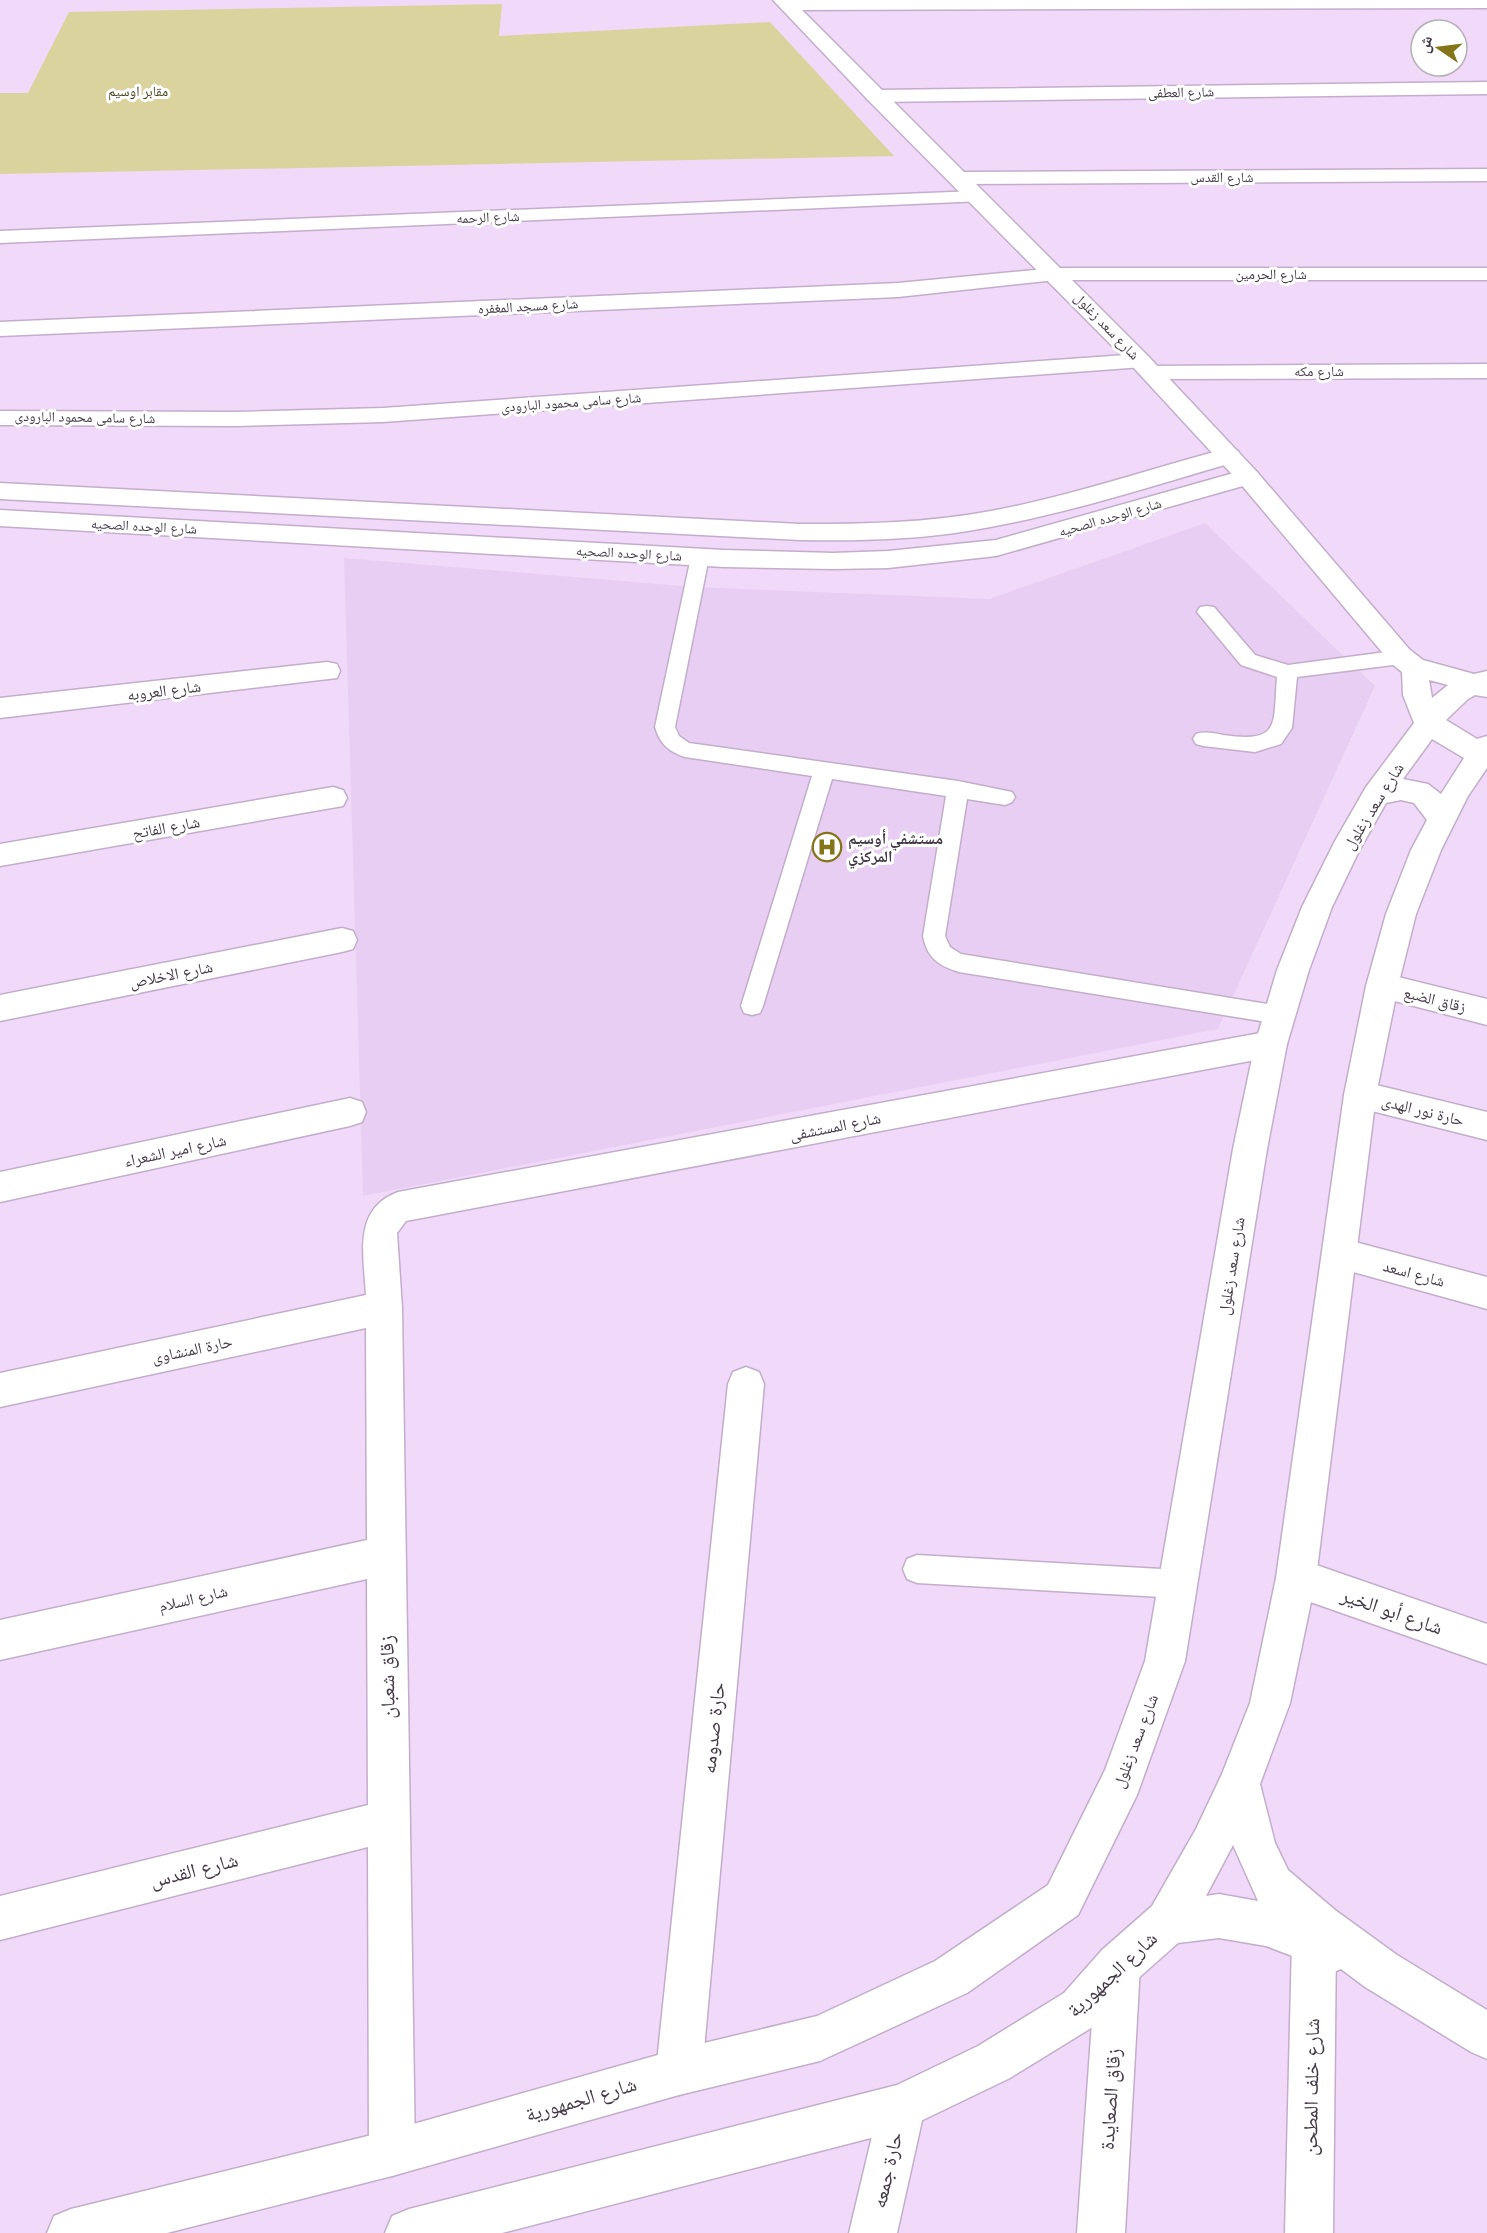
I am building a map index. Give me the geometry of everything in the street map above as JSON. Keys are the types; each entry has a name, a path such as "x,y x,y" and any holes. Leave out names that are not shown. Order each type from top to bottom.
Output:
{"street":[{"path":"785,3 1487,3"},
{"name":"شارع سعد زغلول","path":"785,3 1145,366 1248,477 1408,662"},
{"name":"شارع العطفى","path":"875,96 1487,88"},
{"name":"شارع القدس","path":"957,178 1487,175"},
{"name":"شارع الرحمه","path":"0,237 976,197"},
{"name":"شارع الحرمين","path":"1056,274 1487,274"},
{"name":"شارع مسجد المغفره","path":"0,329 898,290 1056,274"},
{"name":"شارع مكه","path":"1145,366 1487,371"},
{"name":"شارع سامى محمود البارودى","path":"0,418 235,419 383,415 1145,366"},
{"name":"شارع الوحده الصحيه","path":"0,491 800,532 877,532 952,525 1024,512 1229,456"},
{"name":"شارع الوحده الصحيه","path":"0,518 700,557 871,561 955,555 1035,539 1248,477"},
{"path":"1408,662 1482,684"},
{"path":"1168,1922 1211,1844 1239,1784 1270,1703 1296,1578 1341,1254 1360,1095 1382,986 1401,914 1426,850 1442,820 1485,753 1428,723 1408,662"},
{"name":"شارع العروبه","path":"0,708 327,671"},
{"name":"شارع سعد زغلول","path":"1063,1900 1122,1780 1165,1661 1250,1149 1275,1030 1293,970 1317,907 1345,849 1379,792 1442,705 1458,692 1482,684"},
{"path":"1379,792 1401,789 1416,790 1426,795 1435,805 1442,820"},
{"name":"شارع الفاتح","path":"0,855 333,798"},
{"name":"شارع الاخلاص","path":"0,1008 342,940"},
{"name":"زقاق الضبع","path":"1382,986 1487,1012"},
{"name":"شارع المستشفى","path":"398,1207 1275,1030"},
{"name":"حارة نور الهدى","path":"1360,1095 1487,1126"},
{"name":"شارع امير الشعراء","path":"0,1187 350,1112"},
{"name":"زقاق شعبان","path":"392,2153 384,1308 380,1232 389,1214 398,1207"},
{"name":"شارع اسعد","path":"1341,1254 1487,1293"},
{"name":"حارة المنشاوى","path":"0,1390 384,1308"},
{"name":"حارة صدومه","path":"679,2072 746,1384"},
{"name":"شارع السلام","path":"0,1640 386,1555"},
{"name":"شارع أبو الخير","path":"1296,1578 1487,1644"},
{"path":"1239,1784 1255,1849 1273,1885 1319,1926 1381,1971 1487,2036"},
{"name":"شارع القدس","path":"0,1918 388,1821"},
{"name":"شارع الجمهورية","path":"71,2233 392,2153 679,2072 820,2038 951,1977 1063,1900"},
{"path":"1168,1922 1219,1916 1266,1924 1314,1940 1381,1971"},
{"name":"شارع الجمهورية","path":"409,2233 902,2107 994,2062 1080,2009 1118,1966 1168,1922"},
{"name":"شارع خلف المطحن","path":"1309,2233 1314,1940"},
{"name":"زقاق الصعايدة","path":"1101,2233 1118,1966"},
{"name":"حارة جمعه","path":"873,2233 902,2107"}],"lane":[{"path":"700,557 665,727 667,736 674,745 685,750 1005,797"},
{"path":"1207,612 1248,660 1267,668 1288,672 1350,662 1408,662"},
{"path":"1203,739 1261,744 1274,739 1281,731 1288,672"},
{"path":"752,1006 824,770"},
{"path":"958,789 934,936 935,945 940,953 959,963 1275,1030"},
{"path":"917,1569 1179,1584"}],"shaded area":[{"name":"مستشفي أوسيم المركزي","path":"1205,523 1375,686 1218,1029 363,1196 344,558 694,587 989,599"}],"green space":[{"name":"مقابر اوسيم","path":"502,4 499,36 770,22 894,156 0,174 0,93 28,93 69,12"}],"place":[{"name":"مستشفي أوسيم المركزي","path":"827,847"}]}
